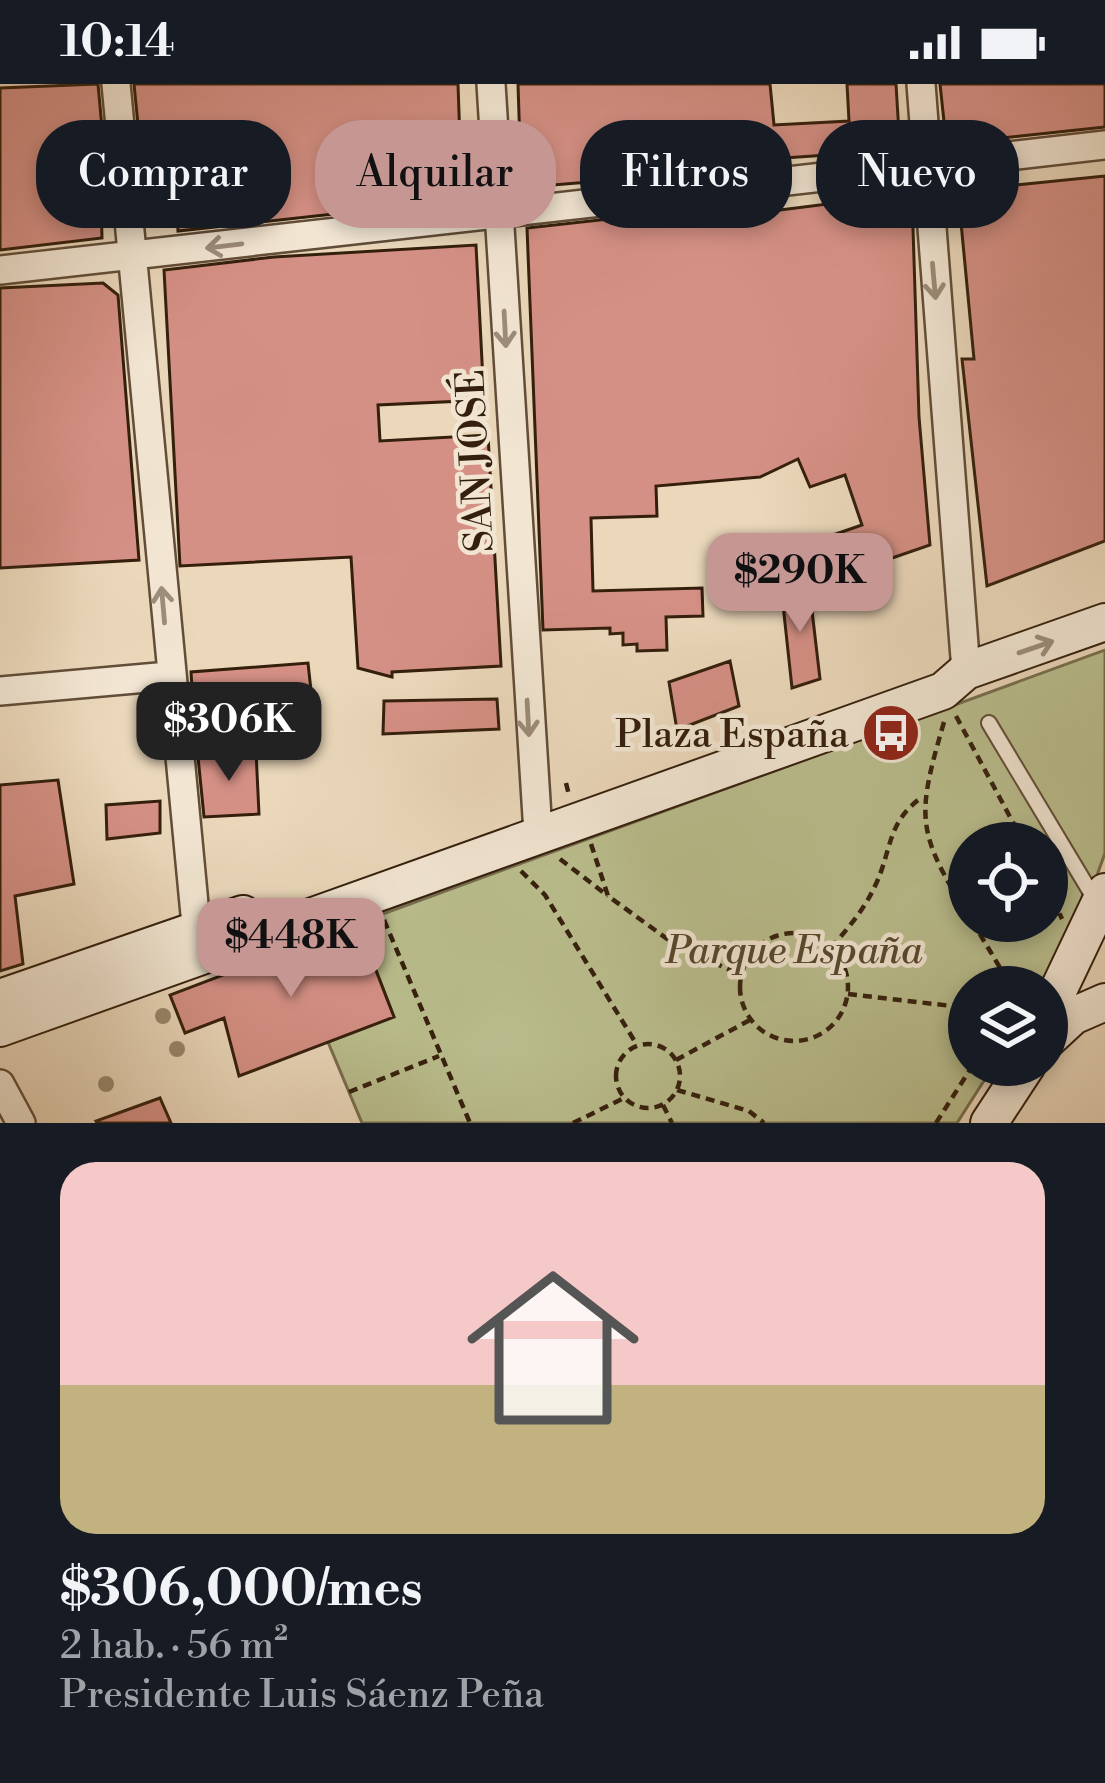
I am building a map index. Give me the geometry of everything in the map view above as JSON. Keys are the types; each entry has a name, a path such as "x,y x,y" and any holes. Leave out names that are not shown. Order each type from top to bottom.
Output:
{"main road":[{"path":"0,998 198,943 536,836 576,811 943,691 966,671 1105,622"},
{"path":"1068,970 1102,899"},
{"path":"0,1028 198,943"},
{"path":"1068,1022 1083,1010 1105,1002"},
{"path":"989,1123 1012,1086"}],"street":[{"path":"116,84 198,943"},
{"name":"SAN JOSÉ","path":"491,84 493,120"},
{"path":"921,84 922,120"},
{"path":"1019,154 1105,145"},
{"path":"556,205 816,176"},
{"path":"0,270 368,228"},
{"name":"SAN JOSÉ","path":"499,228 536,836"},
{"path":"929,228 966,671"},
{"path":"0,691 169,676"},
{"path":"0,1084 21,1123"}],"lane":[{"path":"989,723 1102,899"}],"path":[{"path":"948,883 932,856 922,797 948,706 1012,822"},
{"path":"832,948 878,881 885,848 905,809 922,797"},
{"path":"576,811 608,896"},
{"path":"576,811 555,856 677,946 741,975"},
{"path":"536,836 517,869 531,877 545,895 637,1045"},
{"path":"401,914 382,921 470,1123"},
{"path":"789,932 812,936 832,948 848,978 848,994 834,1024 805,1040 775,1038 751,1020 743,1006 741,975 747,959 772,937 789,932"},
{"path":"848,994 948,1005"},
{"path":"897,1008 900,999"},
{"path":"676,1060 751,1020"},
{"path":"637,1045 659,1046 676,1060 677,1090 663,1105 642,1108 624,1098 616,1068 637,1045"},
{"path":"349,1092 439,1056"},
{"path":"936,1123 960,1086"},
{"path":"677,1090 749,1112 764,1123"},
{"path":"573,1123 624,1098"},
{"path":"663,1105 671,1123"}],"green space":[{"name":"Parque España","path":"1105,650 1105,853 1074,939 1057,966 948,966 948,1086 981,1086 957,1123 362,1123 328,1042 394,1017 358,923"}],"building":[{"path":"98,84 101,120 36,120 36,228 102,228 102,238 0,250 0,88"},
{"path":"134,84 458,84 459,120 315,120 315,216 291,219 291,120 138,120"},
{"path":"518,84 770,84 774,120 580,120 580,183 556,185 556,120 519,120"},
{"path":"847,84 896,84 898,120 849,120"},
{"path":"940,84 1105,84 1105,127 1019,136 1019,120 944,120"},
{"path":"816,123 816,156 792,157 792,124"},
{"path":"1105,176 1105,541 987,586 962,359 974,359 962,228 1019,228 1019,185"},
{"path":"816,206 816,228 913,228 919,417 930,545 840,576 827,537 862,525 845,475 810,487 798,459 760,477 656,486 657,516 591,518 593,591 702,588 703,616 666,617 667,650 637,651 637,644 623,645 623,633 610,634 610,628 543,630 527,228 580,222 580,228 792,228 792,208"},
{"path":"476,245 484,400 378,405 380,441 488,435 501,666 392,672 392,677 358,668 351,557 180,566 164,270 274,257"},
{"path":"103,283 118,295 139,560 0,568 0,288"},
{"path":"809,585 820,679 792,688 781,586"},
{"path":"730,661 739,706 677,730 669,682"},
{"path":"308,663 313,709 194,719 191,672"},
{"path":"497,699 499,729 383,734 384,701"},
{"path":"256,751 259,814 204,817 198,757"},
{"path":"58,780 74,884 15,896 23,964 0,971 0,785"},
{"path":"160,801 160,833 107,839 106,805"},
{"path":"358,924 394,1017 239,1076 224,1018 185,1033 170,995"},
{"path":"160,1098 171,1123 96,1121"}],"place":[{"name":"Plaza España","path":"891,733"}]}
